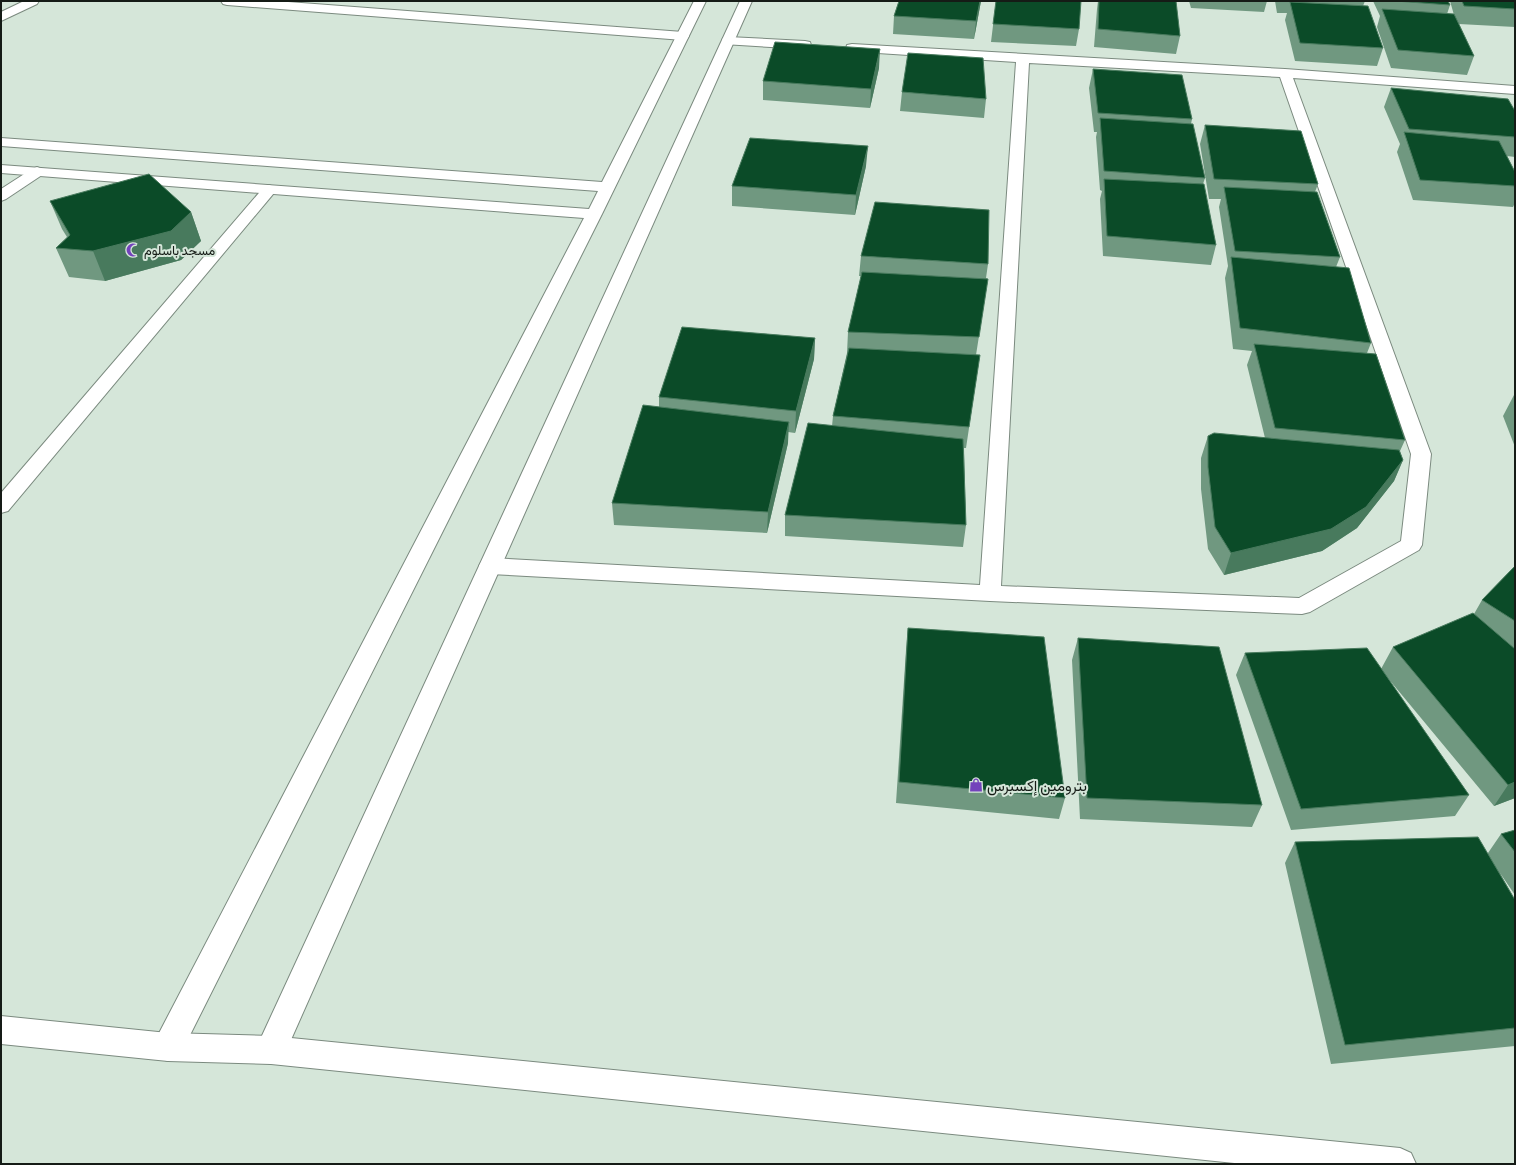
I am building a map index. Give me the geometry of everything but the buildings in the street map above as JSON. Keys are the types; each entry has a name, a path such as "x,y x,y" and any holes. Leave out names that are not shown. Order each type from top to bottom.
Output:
{"street":[{"path":"1,17 33,1"},
{"path":"227,1 683,36"},
{"path":"168,1047 594,214 700,1"},
{"path":"271,1050 746,1"},
{"path":"728,40 816,46"},
{"path":"840,48 1286,72 1515,90"},
{"path":"990,593 1023,59"},
{"path":"490,566 990,593 1302,606 1411,545 1421,454 1286,72"},
{"path":"1,142 607,187"},
{"path":"1,169 594,214"},
{"path":"1,196 37,172"},
{"path":"1,506 269,190"},
{"path":"1,1030 168,1047 271,1050 1400,1164"}],"place":[{"name":"مسجد باسلوم","path":"133,250"},
{"name":"بترومين إكسبرس","path":"976,785"}]}
